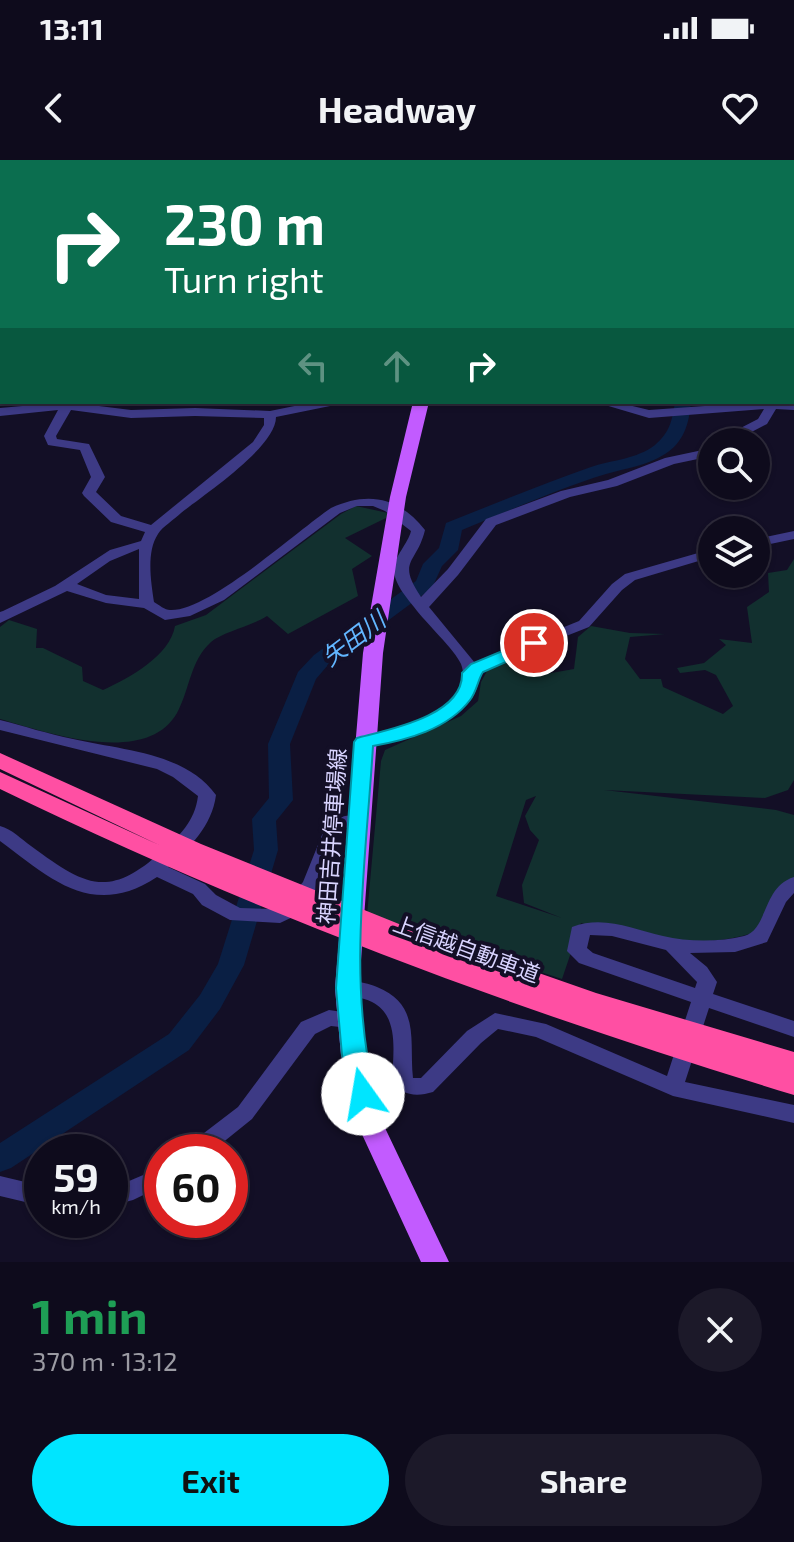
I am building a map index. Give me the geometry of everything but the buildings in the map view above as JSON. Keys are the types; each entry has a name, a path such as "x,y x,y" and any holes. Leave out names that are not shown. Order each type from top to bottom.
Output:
{"highway":[{"name":"上信越自動車道","path":"0,760 157,853"},
{"name":"上信越自動車道","path":"0,780 157,853 375,935 543,1005 794,1083"},
{"name":"上信越自動車道","path":"375,935 794,1062"}],"main road":[{"name":"神田吉井停車場線","path":"421,404 398,497 373,653 347,988 354,1055 373,1130 435,1262"}],"street":[{"path":"256,404 270,415"},
{"path":"0,412 67,406 131,414 270,415 322,404"},
{"path":"609,404 649,414 768,405 794,406"},
{"path":"750,428 763,421 770,409 768,405"},
{"path":"67,406 50,436 52,442 85,447 98,477 89,493 116,519 150,537"},
{"path":"0,619 67,585 96,562 150,537 258,444 270,425 270,415"},
{"path":"414,596 453,572 491,522 670,461 698,455"},
{"path":"150,537 147,604 150,609 165,614 181,614 207,604 293,545 336,510 354,502 371,502 393,508 408,518 418,530 416,545 404,558 401,572 414,596 462,655 471,673 468,690 446,714 397,736 364,742"},
{"path":"770,540 794,535"},
{"path":"471,673 485,663 584,624 630,577 698,557"},
{"path":"67,585 126,603 147,604"},
{"path":"0,725 140,759 196,782 207,795 206,811 197,827 157,853 123,888 103,893 88,890 63,877 0,832"},
{"path":"157,853 209,900 237,915 280,916 292,909 311,884 332,829 339,823 358,821"},
{"path":"794,884 775,899 766,932 757,940 672,945 595,926 579,932 577,951 586,958 703,1001 794,1029"},
{"path":"672,945 683,961 704,975 707,982 675,1083"},
{"path":"347,988 378,996 393,1007 401,1019 405,1043 402,1080 409,1086 426,1086 474,1037 495,1021 539,1030 675,1083 794,1114"},
{"path":"218,1134 245,1113 308,1028 329,1018 349,1020"},
{"path":"0,1186 24,1192"}],"green space":[{"path":"356,506 388,513 386,518 345,538 372,556 352,569 358,596 288,634 267,616 216,638 194,666 177,713 162,729 143,739 95,742 0,719 0,627 9,620 37,629 36,648 43,648 82,667 83,681 103,690 147,665 165,647 175,626 206,615"},
{"path":"794,559 794,780 788,790 765,798 604,790 776,810 794,815 794,880 774,893 758,931 715,941 670,941 581,923 562,979 367,915 381,761 385,750 461,716 478,701 481,682 488,669 509,660 513,669 534,676 574,669 578,637 591,626 630,633 665,634 630,637 625,659 640,679 661,679 663,687 723,714 733,706 716,675 705,670 680,673 677,668 704,663 726,645 719,639 752,643 747,607 769,592 770,573 787,570","holes":["536,796 525,816 530,830 539,840 522,885 524,903 562,918 496,896 526,800"]}],"waterway":[{"name":"矢田川","path":"0,1159 179,1042 210,1002 231,965 266,850 264,819 281,800 279,744 306,677 321,660 425,584 433,564 448,550 453,527 541,491 602,469 634,462 660,450 680,428 683,404"}],"route":[{"path":"363,1094 354,1055 347,988 364,742 397,736 446,714 468,690 471,673 477,668 534,643"}]}
